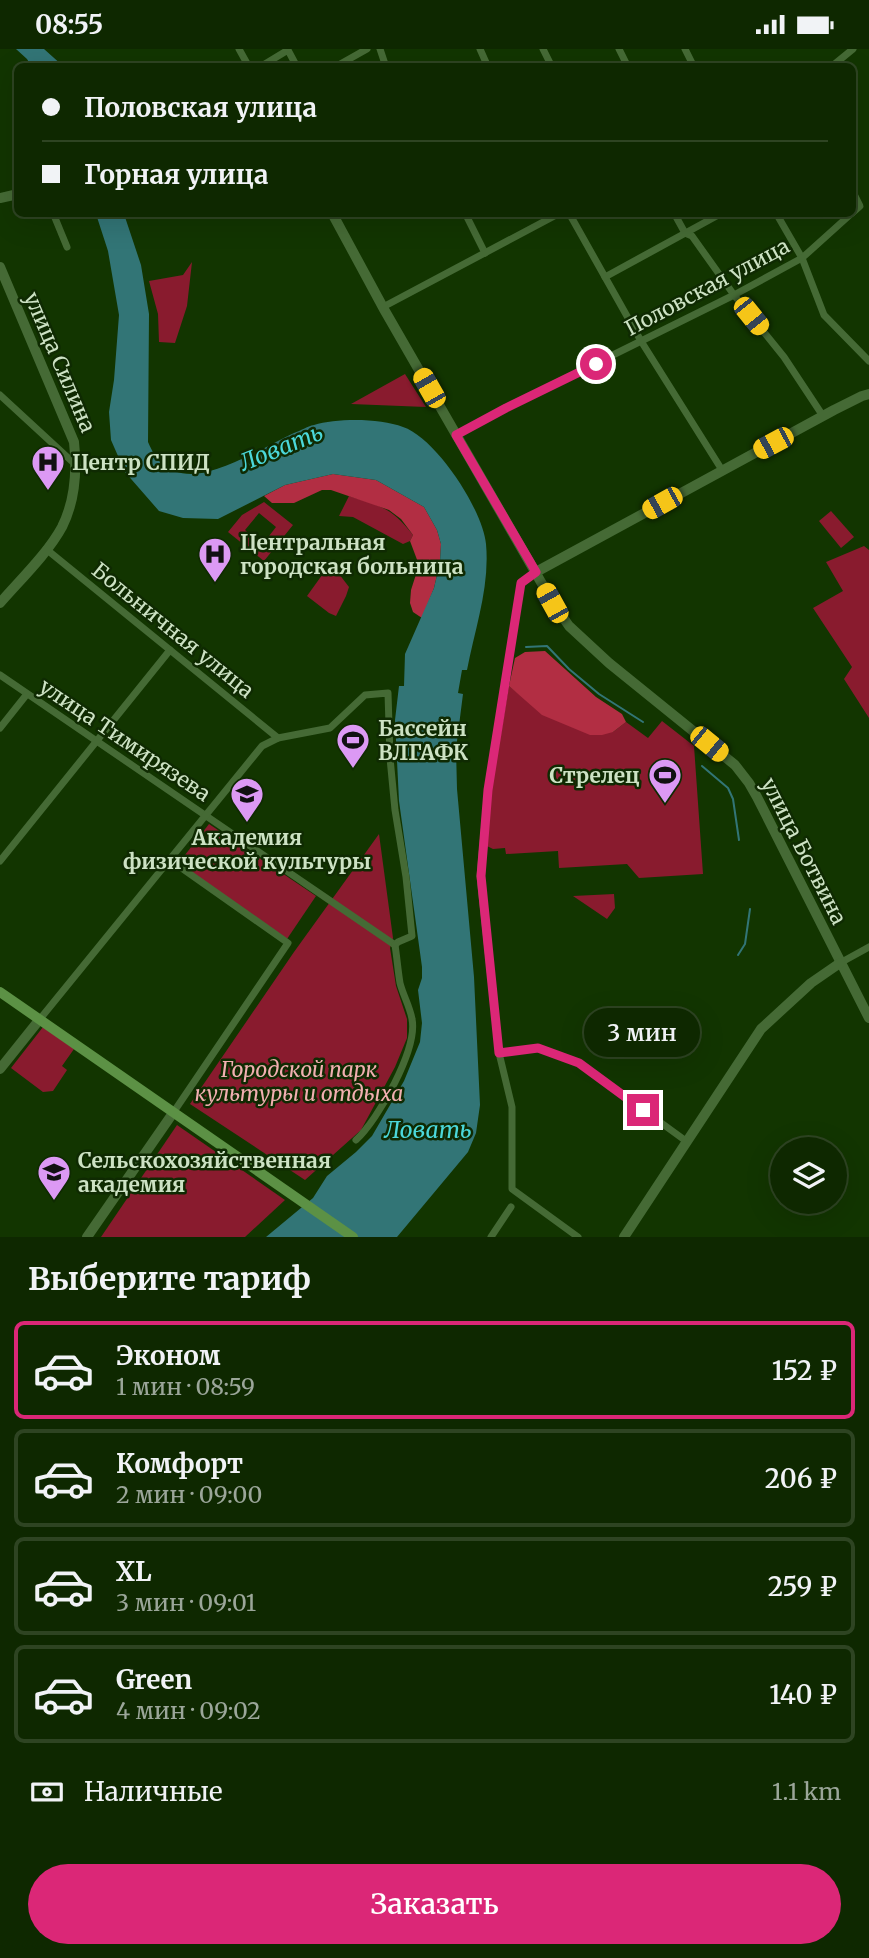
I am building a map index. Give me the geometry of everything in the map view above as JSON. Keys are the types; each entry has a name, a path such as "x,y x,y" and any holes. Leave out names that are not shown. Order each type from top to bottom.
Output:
{"main road":[{"name":"улица Ботвина","path":"334,217 552,603 569,626 609,663 736,765 762,807 869,1018"},
{"name":"улица Силина","path":"0,267 74,442 77,466 69,507 61,528 0,603"},
{"path":"536,572 823,416 869,394"},
{"path":"624,1237 761,1029 811,982 840,963"},
{"path":"0,992 353,1237"},
{"path":"0,1069 40,1019"},
{"path":"87,1237 173,1113"}],"street":[{"path":"342,63 367,49"},
{"path":"836,63 853,49"},
{"path":"267,63 288,50 296,63"},
{"path":"56,217 67,247"},
{"path":"467,217 485,253"},
{"path":"383,307 552,217"},
{"path":"571,217 641,341 722,470"},
{"path":"676,217 685,233 692,236 734,295 785,357 823,416"},
{"path":"605,277 715,217"},
{"path":"778,217 802,258 824,315 869,361"},
{"name":"Половская улица","path":"456,435 802,258 848,217"},
{"path":"0,395 77,466"},
{"name":"Больничная улица","path":"46,549 278,738"},
{"path":"536,572 521,583 488,790 481,876 499,1053 512,1107 512,1189 578,1237"},
{"path":"0,861 170,650"},
{"name":"улица Тимирязева","path":"0,675 395,945"},
{"path":"40,1019 262,746 278,738 330,728 365,695 388,693 393,794 412,936 395,945 401,985 413,1021 412,1040 400,1073 366,1131 356,1140"},
{"path":"0,728 27,694"},
{"path":"170,860 288,943 173,1113"},
{"path":"840,963 869,947"},
{"path":"499,1053 538,1048 579,1063 686,1141"},
{"path":"491,1237 512,1207"}],"green space":[{"path":"192,262 187,306 175,343 159,342 158,314 149,281 183,275"},
{"path":"405,374 426,407 351,404"},
{"path":"349,496 392,513 413,535 410,541 403,544 353,517 339,516"},
{"path":"264,502 293,525 264,561 228,532 242,515","holes":["259,513 276,527 262,545 245,530"]},
{"path":"831,511 854,537 841,548 819,521"},
{"path":"864,546 869,550 869,718 844,679 852,667 813,608 843,591 826,562"},
{"path":"325,571 339,574 349,587 336,616 307,596"},
{"path":"509,686 524,698 613,732 626,722 648,738 662,721 694,746 703,874 639,878 627,864 559,868 558,851 506,854 505,848 493,849 487,846 491,792"},
{"path":"209,824 316,896 287,939 178,864"},
{"name":"Городской парк культуры и отдыха","path":"379,834 393,938 390,948 396,986 407,1019 407,1038 395,1067 361,1130 305,1180 190,1104"},
{"path":"614,894 615,908 607,919 573,896"},
{"path":"43,1027 74,1049 62,1066 67,1070 53,1091 43,1092 11,1068"},
{"path":"177,1125 285,1200 245,1237 101,1237"}],"shaded area":[{"path":"333,474 376,480 424,507 437,530 441,544 434,588 422,618 413,612 410,603 419,565 410,541 413,535 401,519 389,510 331,490 322,490 294,503 272,503 264,496 285,485"},
{"path":"545,651 596,697 622,714 626,722 613,732 590,735 542,715 509,686 515,658 525,652"}],"water":[{"path":"16,49 44,49 60,63 29,63"},
{"name":"Ловать","path":"97,217 125,217 141,265 149,314 148,442 164,466 175,472 203,473 243,458 311,426 346,420 394,424 416,434 443,460 467,495 483,530 486,576 467,670 462,670 458,693 463,694 456,749 457,789 474,977 480,1105 476,1133 468,1152 397,1237 266,1237 313,1198 327,1176 372,1136 404,1081 420,1042 422,1023 418,990 422,967 399,801 395,720 399,686 404,686 405,654 434,588 440,562 441,544 437,530 424,507 376,480 333,474 285,485 218,519 183,518 159,511 125,472 111,440 109,412 119,315 108,251"}],"waterway":[{"path":"526,647 547,646 599,694 643,722"},
{"path":"702,766 728,788 733,799 739,840"},
{"path":"738,955 745,944 750,909"}],"place":[{"name":"Центр СПИД","path":"48,492"},
{"name":"Центральная городская больница","path":"215,584"},
{"name":"Бассейн ВЛГАФК","path":"353,770"},
{"name":"Стрелец","path":"665,805"},
{"name":"Aкадемия физической культуры","path":"247,824"},
{"name":"Сельскохозяйственная академия","path":"54,1202"}],"route":[{"path":"596,364 456,435 536,572 521,583 488,790 481,876 499,1053 538,1048 579,1063 643,1110"}]}
